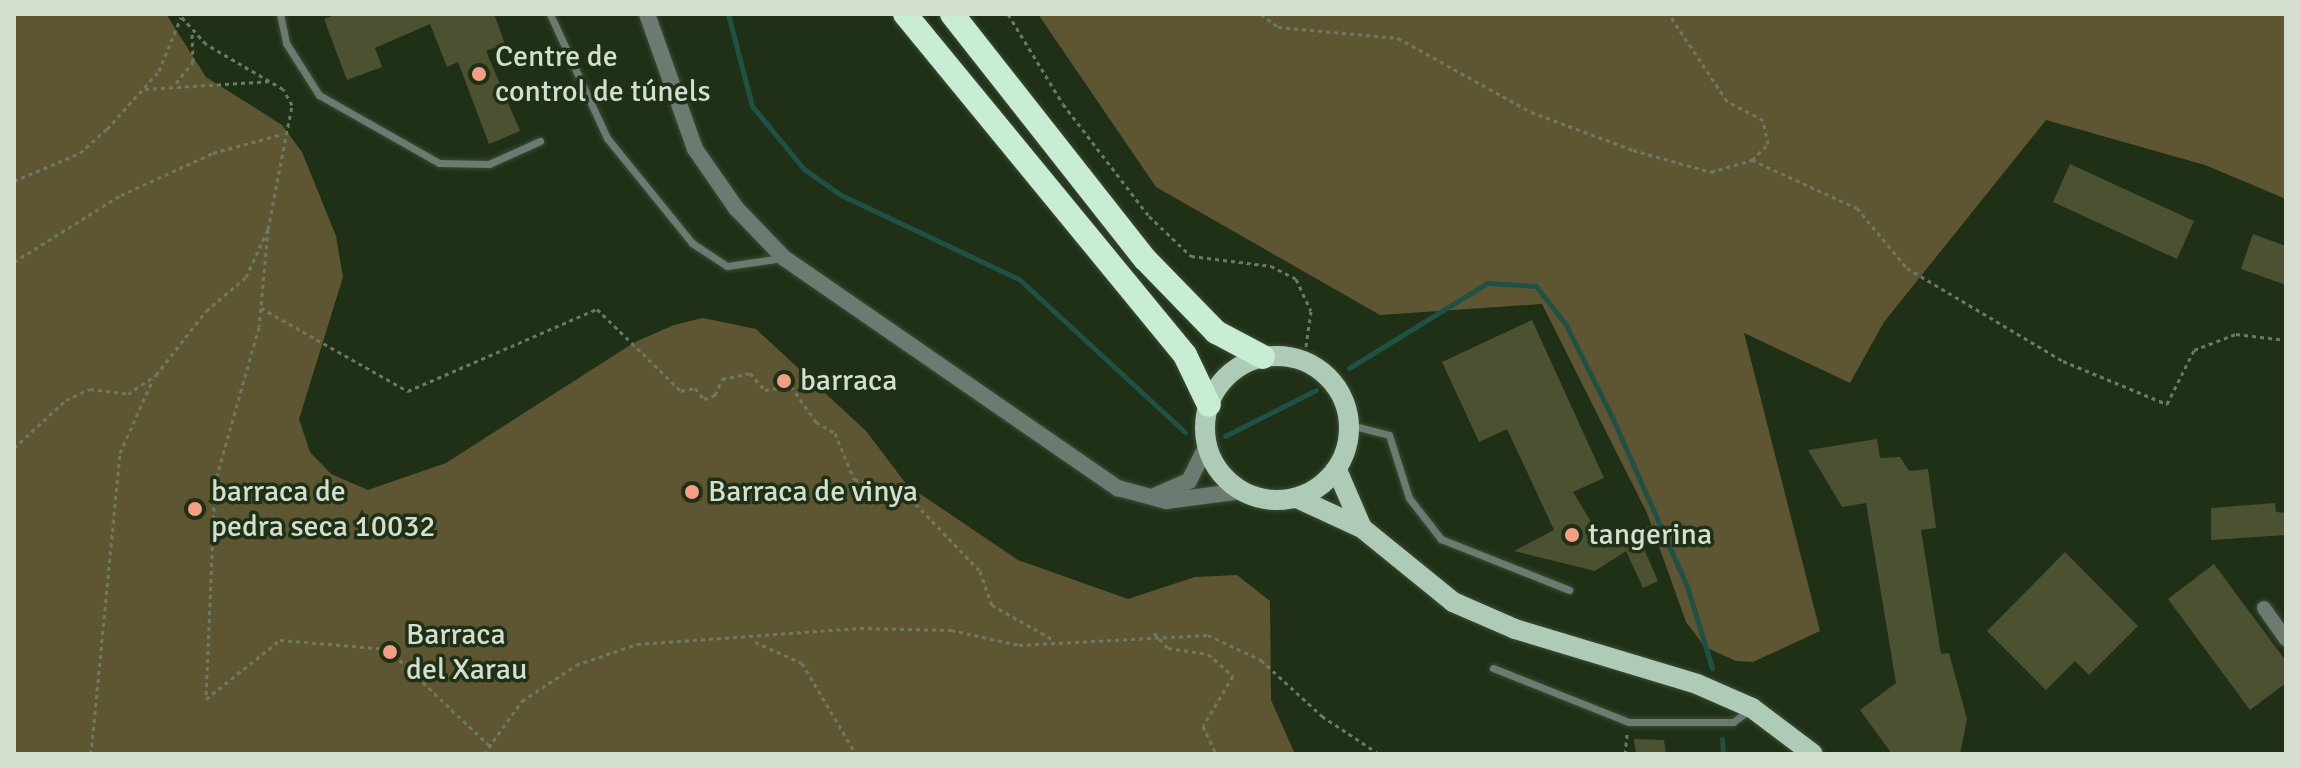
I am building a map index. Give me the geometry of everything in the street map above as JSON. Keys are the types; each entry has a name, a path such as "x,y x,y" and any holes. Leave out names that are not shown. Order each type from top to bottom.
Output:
{"highway":[{"path":"905,14 1185,355 1209,405"},
{"path":"952,14 1145,259 1216,332 1263,357"}],"main road":[{"path":"1297,498 1337,470 1350,425 1336,386 1304,361 1263,357 1229,374 1209,405 1207,445 1219,471 1242,491 1297,498 1362,528 1420,582 1481,616 1752,708 1813,754"},
{"path":"1337,470 1362,528"}],"street":[{"path":"647,14 695,149 736,208 784,258 1075,463 1147,496 1166,501 1242,491"},
{"path":"1147,496 1189,481 1207,445"},
{"path":"2264,608 2286,639"}],"lane":[{"path":"280,14 286,43 319,95 439,163 489,164 540,141"},
{"path":"550,14 607,138 692,243 727,266 784,258"},
{"path":"1350,425 1389,435 1409,498 1441,539 1569,590"},
{"path":"1493,668 1629,722 1733,722 1752,708"}],"path":[{"path":"1008,14 1063,104 1149,216 1191,256 1271,266 1296,279 1311,311 1304,361"},
{"path":"1261,14 1278,27 1398,38 1531,112 1633,150 1711,172 1752,160 1768,144 1763,120 1727,101 1669,14"},
{"path":"180,16 192,34 273,81 292,105 283,134 268,229 261,308 215,483 206,699 280,640 388,649 490,746"},
{"path":"14,181 80,153 145,89 171,52 180,16"},
{"path":"172,85 193,62 192,34"},
{"path":"145,89 172,85 213,89 273,81"},
{"path":"14,262 121,195 213,153 283,134"},
{"path":"1752,160 1857,208 1907,268 2063,361 2167,404 2194,350 2236,334 2286,340"},
{"path":"91,754 120,453 156,375 206,311 246,277 268,229"},
{"path":"261,308 408,391 597,309 681,391 695,388 704,399 715,395 722,379 750,373 765,390 791,386 816,422 835,433 854,479 910,498 980,571 992,605 1052,639"},
{"path":"14,448 66,400 90,389 128,394 156,375"},
{"path":"484,754 522,701 576,665 637,644 751,641 860,628 951,630 1019,645 1052,639 1154,633 1234,642 1379,754"},
{"path":"1154,633 1168,648 1208,654 1233,676 1203,726 1216,754"},
{"path":"751,641 802,663 856,754"},
{"path":"1625,754 1629,722"}],"shaded area":[{"path":"14,14 166,14 206,77 282,125 302,152 336,236 343,277 299,419 310,452 331,474 368,490 446,463 635,342 674,325 703,318 756,329 866,431 907,485 1018,560 1128,599 1195,577 1237,575 1270,601 1271,700 1295,754 14,754"},
{"path":"1038,14 2286,14 2286,199 2205,165 2046,120 1884,322 1850,383 1744,333 1820,631 1753,662 1736,661 1705,647 1686,622 1647,513 1542,304 1380,315 1156,187"}],"building":[{"name":"Centre de control de túnels","path":"338,14 494,14 505,44 486,51 520,131 489,144 458,62 447,67 430,24 375,48 382,67 347,80 324,19"},
{"path":"2070,164 2194,221 2177,259 2053,202"},
{"path":"2253,234 2286,246 2286,285 2241,269"},
{"path":"1532,320 1604,478 1573,492 1605,545 1654,524 1658,531 1641,542 1658,581 1643,588 1626,551 1595,571 1514,551 1554,530 1507,429 1479,442 1442,362"},
{"path":"1877,439 1880,458 1900,457 1909,471 1928,469 1936,528 1921,530 1941,654 1949,653 1967,719 1960,754 1892,754 1860,710 1896,683 1866,503 1842,507 1808,450"},
{"path":"2275,503 2276,512 2286,513 2286,535 2211,540 2211,508"},
{"path":"2065,552 2138,626 2089,675 2075,661 2046,690 1987,631"},
{"path":"2214,564 2286,661 2286,683 2250,710 2168,599"},
{"path":"1634,739 1664,740 1666,754 1636,754"}],"waterway":[{"path":"728,14 752,106 804,169 841,195 1019,279 1185,432"},
{"path":"1349,368 1487,283 1536,286 1566,325 1612,417 1687,586 1712,668"},
{"path":"1225,436 1316,390"},
{"path":"1722,739 1723,754"}],"place":[{"name":"Centre de control de túnels","path":"479,74"},
{"name":"barraca","path":"784,381"},
{"name":"Barraca de vinya","path":"692,492"},
{"name":"barraca de pedra seca 10032","path":"195,509"},
{"name":"tangerina","path":"1572,535"},
{"name":"Barraca del Xarau","path":"390,652"}]}
